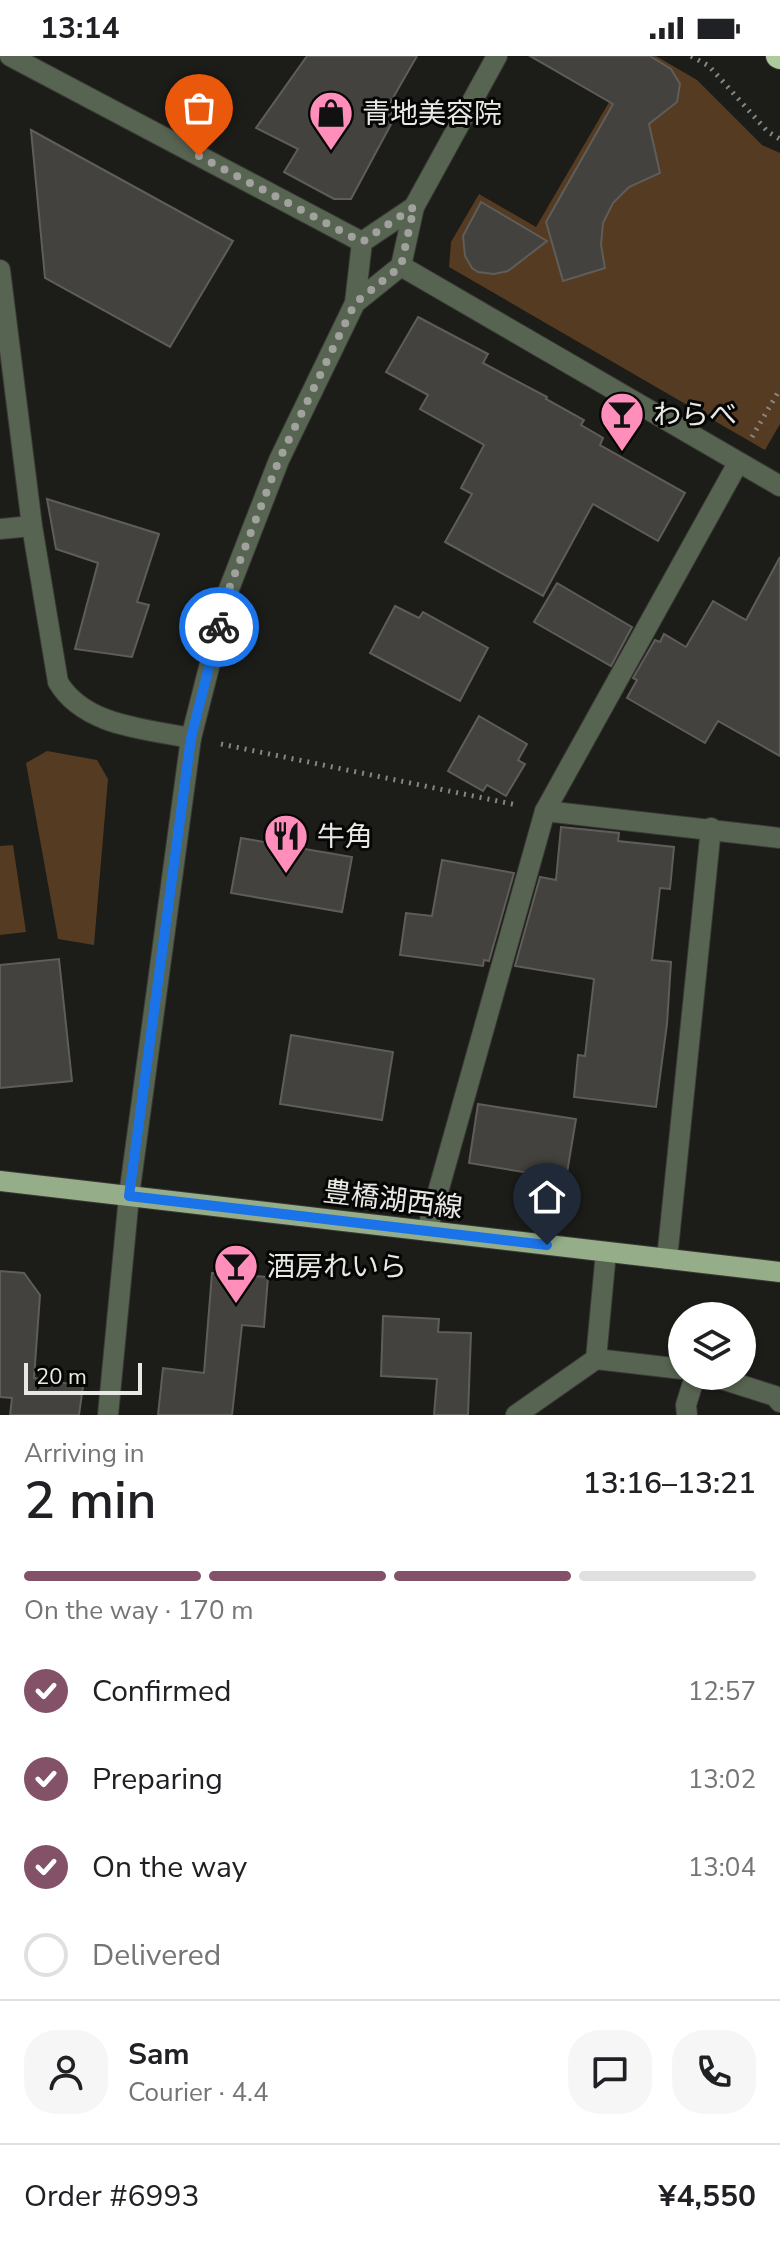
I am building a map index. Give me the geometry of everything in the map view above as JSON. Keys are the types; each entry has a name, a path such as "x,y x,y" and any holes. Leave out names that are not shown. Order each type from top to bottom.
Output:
{"main road":[{"name":"豊橋湖西線","path":"0,1181 780,1272"}],"street":[{"path":"10,56 362,242"},
{"path":"355,303 401,266 414,207 497,56"},
{"path":"108,1415 129,1196 191,738 229,589 279,460 355,303 362,242 414,207"},
{"path":"401,266 780,486"},
{"path":"0,270 32,526 54,669 66,696 82,708 109,721 191,738"},
{"path":"427,1231 545,811 738,463"},
{"path":"0,529 32,526"},
{"path":"545,811 780,838"},
{"path":"667,1259 711,828"},
{"path":"596,1359 606,1252"},
{"path":"516,1415 596,1359 668,1367"},
{"path":"687,1415 686,1405 691,1390"},
{"path":"756,1390 775,1396 780,1402"}],"path":[{"path":"691,56 709,66 768,132 780,139"},
{"path":"738,463 780,389"},
{"path":"191,738 545,811"}],"shaded area":[{"path":"636,56 656,56 697,80 762,145 780,153 780,424 765,450 449,267 451,242 479,194 536,227"},
{"path":"47,751 97,760 108,779 94,945 58,939 26,763"},
{"path":"13,845 26,932 0,935 0,846"}],"building":[{"path":"307,56 417,56 386,110 396,115 351,199 334,199 284,172 298,149 256,128"},
{"path":"530,56 650,56 671,69 680,84 677,102 649,124 660,173 629,187 613,203 603,223 601,245 605,268 563,281 546,222 613,104"},
{"path":"31,130 233,241 170,347 45,278"},
{"path":"481,202 547,241 508,271 494,274 478,272 465,256 463,236"},
{"path":"418,317 488,354 483,363 584,420 581,425 603,438 600,445 685,493 658,541 593,504 543,596 445,542 472,494 461,488 484,445 420,409 428,395 386,372"},
{"path":"47,499 159,534 137,602 149,605 132,657 75,649 98,563 56,549"},
{"path":"780,557 780,756 718,721 705,743 627,698 637,680 633,678 655,640 660,642 664,634 686,647 713,601 746,620"},
{"path":"557,583 632,627 611,666 534,622"},
{"path":"395,606 419,618 423,612 488,648 460,701 370,653"},
{"path":"479,716 527,744 518,760 525,764 506,796 487,785 483,791 448,771"},
{"path":"561,827 619,833 618,841 674,847 670,889 660,888 652,960 671,962 667,1024 656,1107 574,1097 578,1055 585,1056 594,979 515,966 540,877 556,880"},
{"path":"241,838 352,857 342,912 231,893"},
{"path":"442,860 514,873 489,961 484,960 483,966 400,955 406,913 432,916"},
{"path":"59,959 72,1081 0,1088 0,965"},
{"path":"291,1035 393,1052 382,1120 280,1104"},
{"path":"478,1104 576,1119 566,1179 469,1163"},
{"path":"0,1271 24,1273 40,1295 34,1378 83,1386 79,1415 10,1415 12,1398 0,1397"},
{"path":"212,1273 268,1277 264,1327 242,1325 232,1415 158,1415 163,1368 204,1373"},
{"path":"383,1316 439,1319 438,1332 471,1333 468,1415 434,1415 437,1379 381,1376"}],"way so far":[{"path":"199,156 362,242 414,207 401,266 355,303 279,460 229,589 219,627"}],"place":[{"name":"青地美容院","path":"331,152"},
{"name":"わらべ","path":"622,453"},
{"name":"牛角","path":"286,875"},
{"name":"酒房れいら","path":"236,1305"}],"route":[{"path":"219,627 191,738 129,1196 547,1245"}]}
